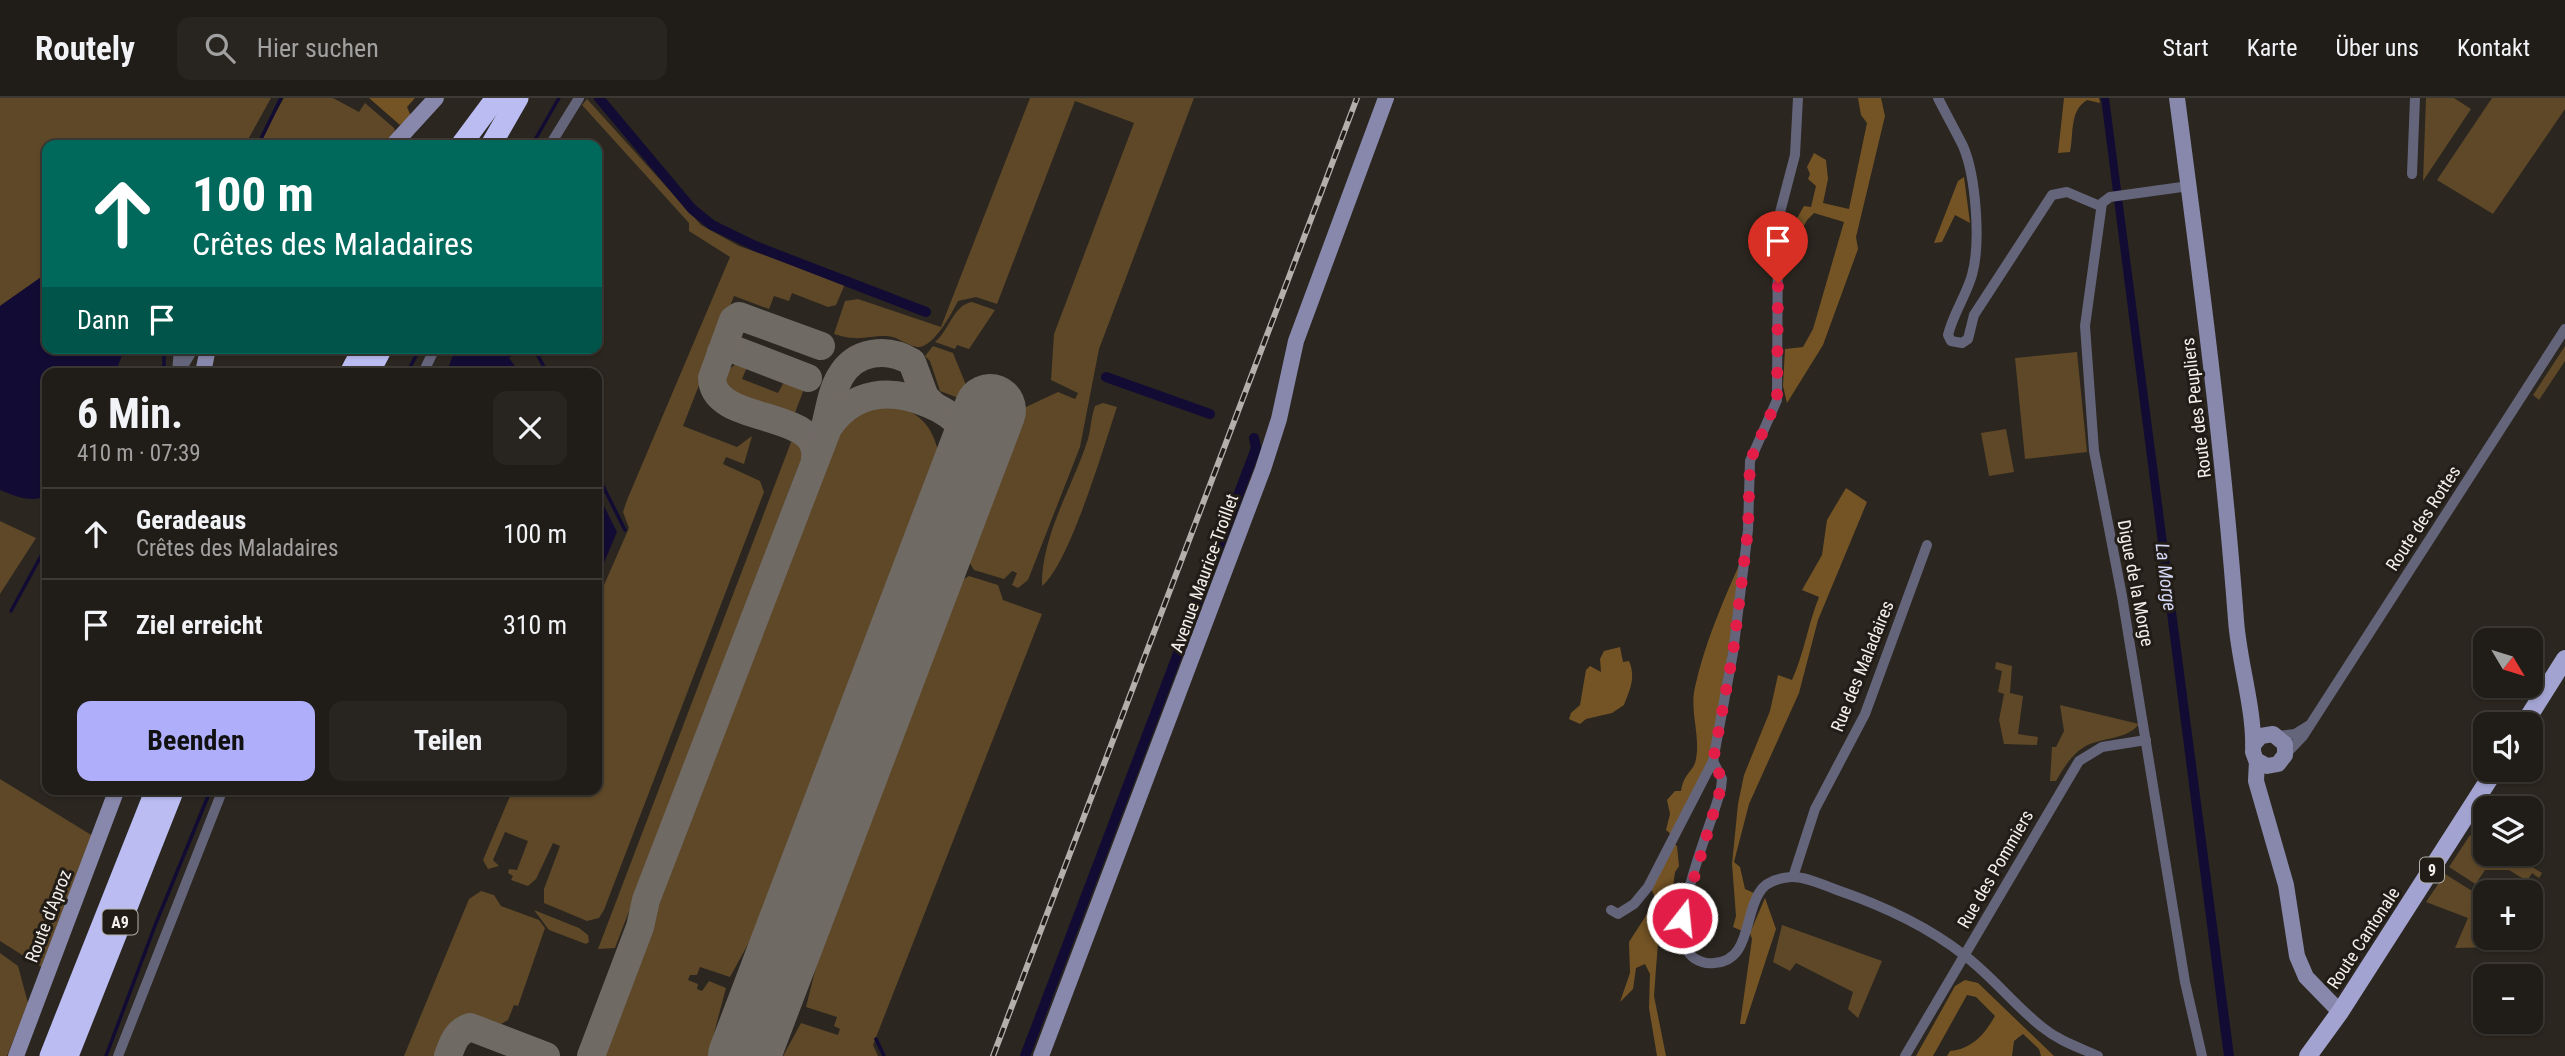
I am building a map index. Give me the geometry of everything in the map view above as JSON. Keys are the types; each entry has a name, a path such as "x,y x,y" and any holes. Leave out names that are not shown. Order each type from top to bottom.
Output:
{"highway":[{"path":"465,140 497,98"},
{"path":"475,140 497,98"},
{"path":"494,140 518,98"},
{"name":"A9","path":"50,1056 154,795"},
{"name":"A9","path":"68,1056 172,795"}],"main road":[{"path":"2532,712 2565,659"},
{"name":"Route Cantonale","path":"2308,1056 2340,1012 2487,782"}],"street":[{"path":"398,140 436,98"},
{"path":"554,140 579,98"},
{"name":"Avenue Maurice-Troillet","path":"1041,1056 1263,469 1279,419 1299,330 1386,98"},
{"path":"1611,910 1618,915 1634,904 1648,887 1713,761 1733,653 1748,530 1750,461 1777,400 1777,220 1795,155 1798,98"},
{"path":"1938,98 1964,149 1973,188 1976,251 1972,274 1952,320 1948,335 1951,341 1962,343 1968,339 1974,315 2052,195 2067,192 2100,206 2110,197 2189,186"},
{"name":"Route des Peupliers","path":"2176,98 2189,186 2233,559 2238,642 2250,713 2256,781 2283,873 2301,969 2340,1012"},
{"path":"2412,174 2415,98"},
{"name":"Digue de la Morge","path":"2100,206 2085,326 2096,471 2122,596 2185,982 2202,1056"},
{"name":"Route des Rottes","path":"2280,760 2310,724 2565,329"},
{"name":"Rue des Maladaires","path":"1793,877 1815,808 1865,714 1927,545"},
{"path":"2250,713 2285,744 2280,760 2263,782 2260,793"},
{"path":"2280,760 2264,766 2255,753 2259,737 2295,734 2310,724"},
{"name":"Rue des Pommiers","path":"1905,1056 2079,761 2102,747 2146,740"},
{"path":"1713,761 1722,779 1721,788 1682,918 1684,946 1693,958 1707,964 1723,963 1733,958 1740,949 1759,892 1770,882 1793,877 1864,899 1905,919 1964,955 2069,1051 2098,1056"},
{"name":"Route d'Aproz","path":"16,1056 115,795"},
{"path":"118,1056 221,795"}],"shaded area":[{"path":"0,98 271,98 248,140 42,140 42,277 0,306"},
{"path":"284,98 333,98 359,112 365,103 394,128 396,134 388,140 260,140"},
{"path":"369,98 415,98 407,107 411,116 400,125"},
{"path":"1030,98 1194,98 1099,349 1080,447 1028,580 1018,588 1012,585 1017,573 1012,571 1004,579 974,570 968,560 1026,407 1058,392 1075,399 1078,393 1051,380 1054,334 1134,123 1075,101 997,304 976,297 958,301 941,329 923,346 913,346 887,336 855,338 834,334 845,301 858,299 941,327"},
{"path":"1858,98 1881,98 1885,116 1856,237 1858,249 1823,345 1787,403 1783,386 1785,349 1803,347 1813,329 1844,222 1814,213 1807,220 1796,241 1788,242 1781,236 1792,227 1804,206 1811,207 1816,186 1808,179 1810,174 1807,167 1814,153 1826,160 1828,179 1823,203 1849,209 1867,123 1861,115"},
{"path":"2064,98 2099,98 2100,103 2087,100 2081,105 2073,123 2070,152 2058,153"},
{"path":"2426,98 2454,98 2471,109 2423,181"},
{"path":"2492,98 2565,98 2565,109 2493,214 2437,180"},
{"path":"587,99 701,225 739,246 845,284 836,305 828,307 792,293 789,301 774,296 769,309 734,296 683,426 737,447 752,436 744,464 726,457 723,464 760,481 764,492 604,910 599,918 587,921 544,903 544,889 560,846 553,843 536,879 528,886 511,880 513,876 508,873 509,869 517,870 528,841 505,832 493,860 499,866 488,869 483,860 510,795 602,795 602,590 629,528 623,512 627,500 730,257 689,231 689,223 582,105"},
{"path":"1964,177 1970,223 1955,215 1942,242 1934,243 1958,181"},
{"path":"972,302 995,310 969,349 957,345 955,349 935,342 960,308"},
{"path":"933,346 953,353 966,385 961,399 940,391 930,361 925,356"},
{"path":"2565,346 2565,361 2539,400 2533,395"},
{"path":"2077,352 2087,452 2025,459 2015,358"},
{"path":"736,364 747,367 742,379 778,393 784,382 804,389 793,418 727,393 723,388 721,375"},
{"path":"1103,403 1117,407 1095,475 1063,555 1042,586 1043,567 1052,530 1082,457 1095,406"},
{"path":"886,405 907,410 922,420 933,435 939,455 763,917 730,977 700,967 697,975 690,975 688,980 698,984 697,989 702,991 709,981 726,988 708,1056 600,1056 836,435 857,413"},
{"path":"2006,429 2014,472 1989,476 1981,433"},
{"path":"793,437 805,449 615,948 598,949"},
{"path":"1846,488 1867,502 1818,620 1799,693 1749,804 1734,862 1740,867 1745,889 1754,893 1742,931 1733,927 1736,916 1732,864 1744,775 1770,711 1778,675 1792,680 1796,670 1819,597 1802,590 1822,555 1827,520"},
{"path":"0,521 36,538 0,594"},
{"path":"1743,556 1712,759 1673,836 1666,830 1670,814 1667,800 1675,791 1681,791 1695,763 1697,745 1693,706 1699,670"},
{"path":"969,576 998,585 1003,600 1042,614 873,1045 878,1056 783,1056 801,1023 838,1035 840,1029 834,1026 837,1017 806,1007 823,939 955,593 962,580"},
{"path":"1620,647 1623,662 1629,661 1632,673 1624,705 1612,713 1586,719 1580,724 1569,719 1571,713 1580,705 1586,670 1590,666 1601,672 1600,659 1604,651"},
{"path":"1996,662 2012,666 2010,693 2023,696 2018,734 2038,737 2037,745 2004,744 1999,720 2004,694 1998,692 2002,671 1995,669"},
{"path":"2060,705 2139,724 2128,733 2098,741 2079,750 2056,781 2050,781 2052,747 2056,747 2064,731"},
{"path":"0,779 93,836 43,968 0,941"},
{"path":"2470,835 2473,836 2473,866 2531,866 2542,873 2539,878 2532,873 2525,880 2509,870 2485,870 2478,880 2473,880 2473,882 2449,867"},
{"path":"1673,843 1677,846 1679,866 1675,872 1671,902 1659,931 1654,996 1666,1056 1657,1056 1649,1008 1650,974 1645,964 1636,968 1633,989 1620,1002 1630,973 1629,942 1656,900 1651,888"},
{"path":"2445,874 2473,892 2473,948 2455,948 2468,918 2426,902"},
{"path":"481,891 494,895 501,906 539,920 545,928 518,1006 514,1005 508,1020 501,1024 475,1017 458,1019 441,1042 436,1056 404,1056 469,899"},
{"path":"1765,898 1776,929 1745,1024 1740,1024 1752,939 1750,933"},
{"path":"534,910 579,928 588,935 589,942 586,944 549,930"},
{"path":"1782,925 1882,961 1858,1018 1848,1009 1853,992 1796,963 1790,971 1773,962"},
{"path":"0,953 18,966 28,1003 7,1056 0,1056"},
{"path":"1965,980 1978,983 2054,1056 2041,1056 2039,1049 2023,1034 2014,1041 2012,1056 1947,1056 1950,1051 1977,1040 1995,1016 1976,997 1967,995 1933,1056 1916,1056 1955,986"}],"water":[{"name":"La Morge","path":"2101,98 2109,98 2234,1056 2224,1056"},
{"path":"42,277 42,354 123,354 117,368 42,368 41,498 18,497 0,490 0,306"},
{"path":"454,354 514,354 509,358 516,368 448,368"},
{"path":"602,502 617,532 602,567"}],"waterway":[{"path":"260,140 281,98"},
{"path":"535,140 559,98"},
{"path":"599,98 692,209 712,225 755,246 926,312"},
{"path":"160,368 164,366 164,354"},
{"path":"410,368 417,354"},
{"path":"537,354 544,368"},
{"path":"1106,377 1210,414"},
{"path":"1025,1056 1256,448 1254,438"},
{"path":"602,484 625,530"},
{"path":"11,611 42,554"},
{"path":"106,1056 209,795"},
{"path":"876,1039 884,1056"}],"taxiway":[{"path":"815,458 812,442 802,431 729,404 717,393 712,378 733,320 739,316 821,346"},
{"path":"721,352 730,348 808,378"},
{"path":"824,430 832,396 840,377 846,368 863,356 893,354 912,362 925,397 933,405"},
{"path":"591,1056 640,927 646,900 828,428 838,415 861,399 887,395 915,399 950,415 963,430 969,449 967,472"},
{"path":"448,1056 458,1035 470,1027 546,1056"}],"runway":[{"path":"744,1056 990,410"}],"railway":[{"path":"993,1056 1357,98"}],"route":[{"path":"1682,918 1720,796 1722,779 1713,761 1733,653 1748,530 1750,461 1777,400 1778,283"}]}
